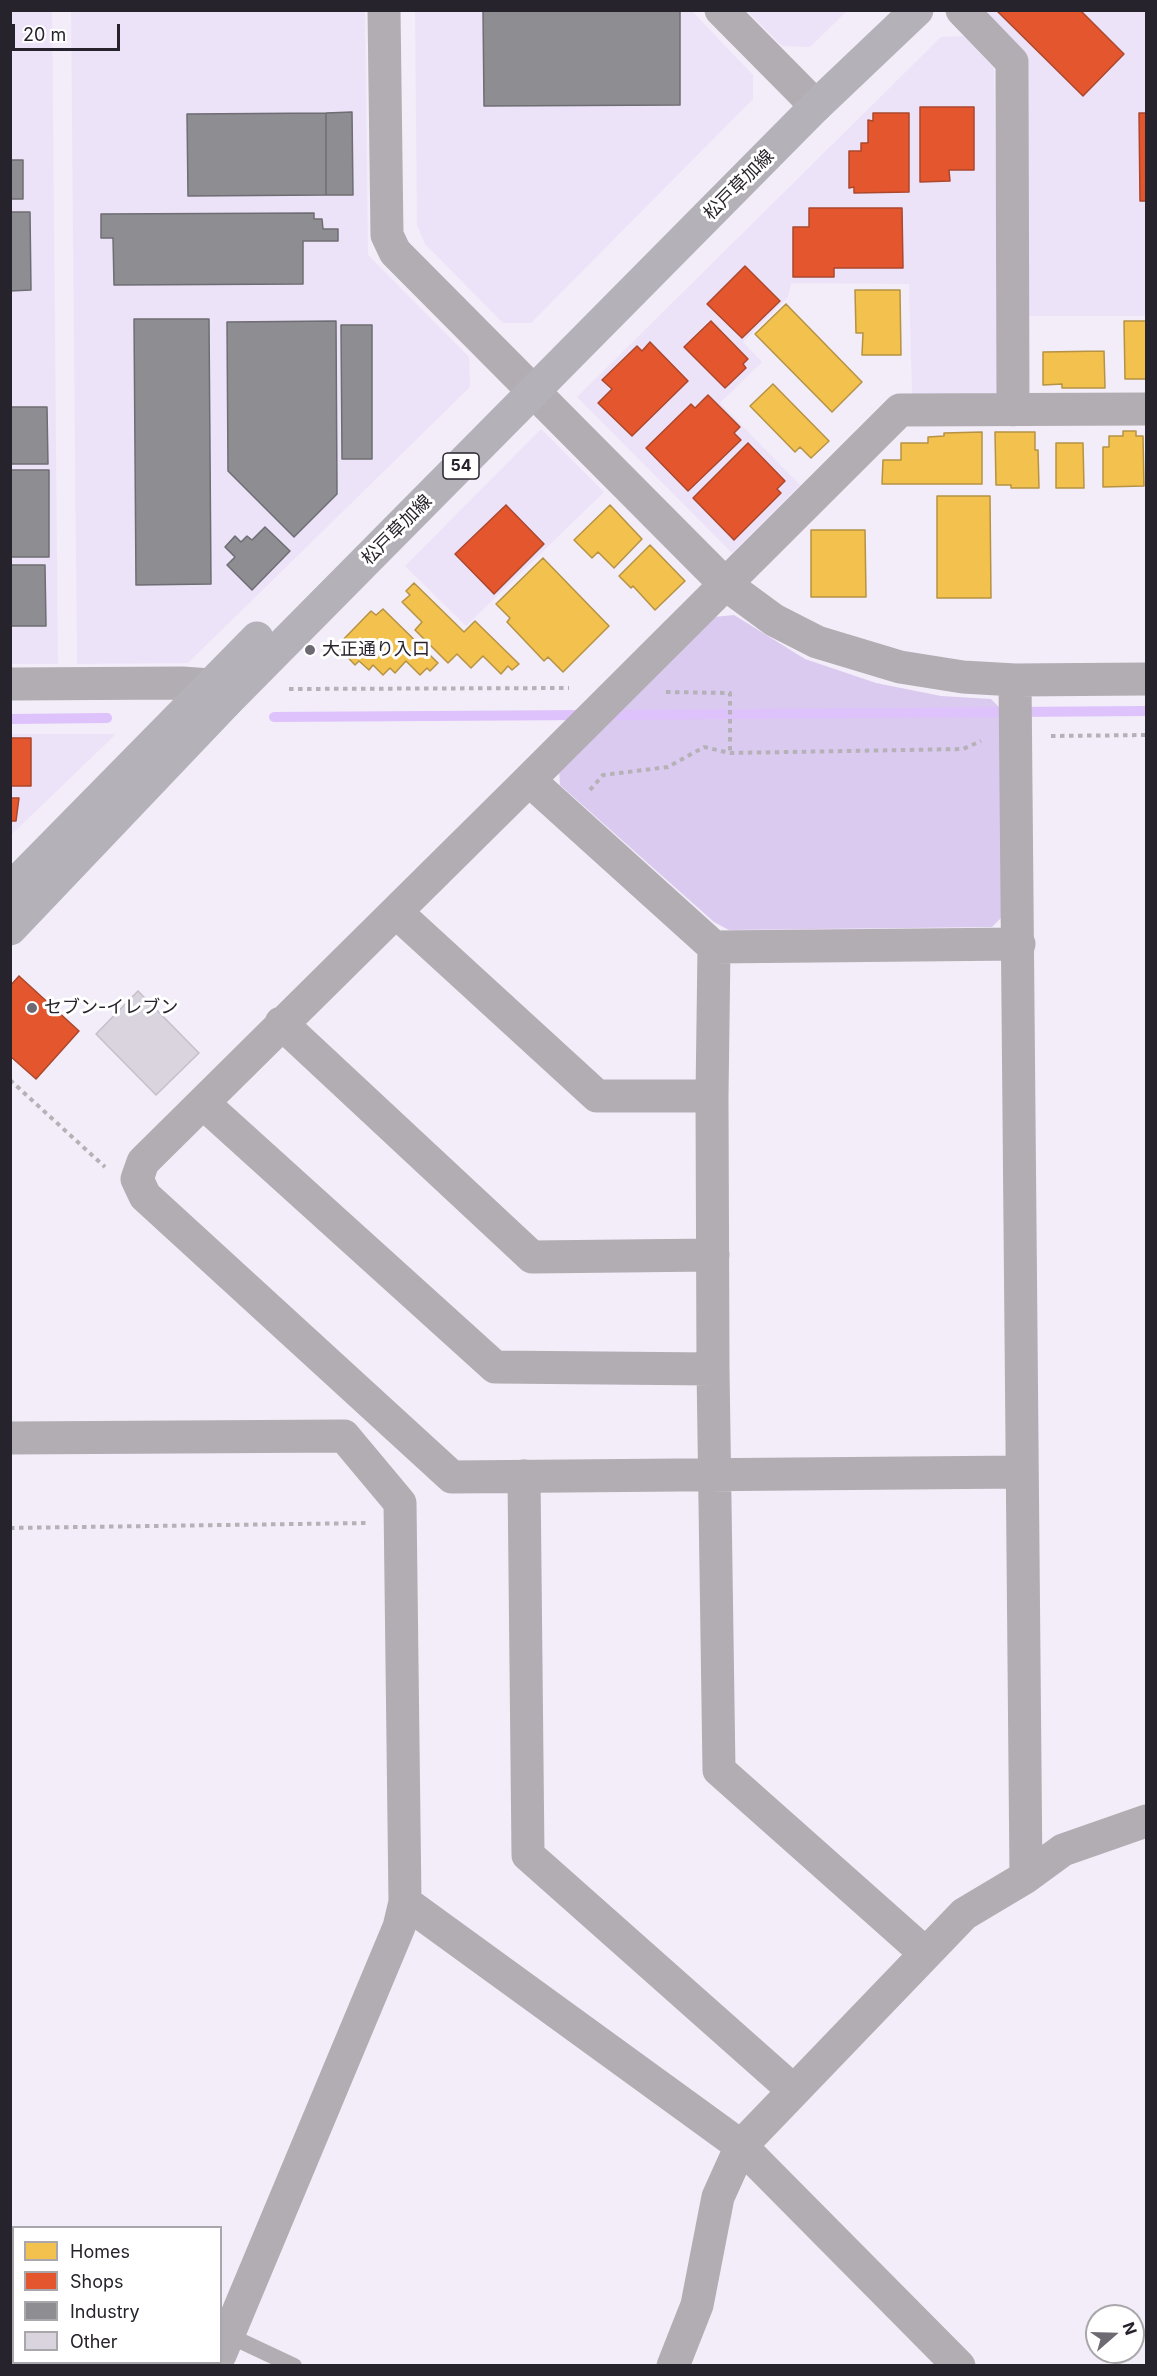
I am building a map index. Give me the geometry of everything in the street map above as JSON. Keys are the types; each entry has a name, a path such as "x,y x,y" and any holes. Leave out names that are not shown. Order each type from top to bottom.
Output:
{"main road":[{"name":"松戸草加線","path":"10,889 219,693 527,386 810,100 887,10"},
{"name":"松戸草加線","path":"810,100 917,10"},
{"name":"松戸草加線","path":"10,929 219,693"}],"street":[{"path":"384,10 387,235 394,252 725,584 774,620 817,642 910,669 963,677 1015,689 1146,679"},
{"path":"721,10 810,100"},
{"path":"962,10 1012,62 1013,410"},
{"path":"1022,1472 452,1477 144,1196 137,1179 143,1162 900,410 1146,409"},
{"path":"10,684 182,683 219,693"},
{"path":"1015,689 1026,1876"},
{"path":"529,780 714,947 1018,944"},
{"path":"396,912 597,1096 712,1096"},
{"path":"714,947 713,1369 719,1770 925,1953"},
{"path":"281,1023 532,1257 713,1255"},
{"path":"203,1103 495,1367 713,1369"},
{"path":"10,1438 344,1436 400,1503 405,1902 399,1927 222,2353"},
{"path":"524,1476 528,1855 794,2091"},
{"path":"674,2366 697,2305 718,2198 741,2146 964,1914 1063,1850 1146,1821"},
{"path":"405,1902 741,2146 959,2366"}],"lane":[{"path":"222,2355 294,2366"}],"path":[{"path":"283,689 621,688 645,692 730,693 730,753"},
{"path":"567,815 603,775 668,767 704,747 730,753 963,749 991,737 1146,735"},
{"path":"10,1080 111,1172 137,1179"},
{"path":"10,1528 400,1522"}],"shaded area":[{"path":"10,11 52,11 58,664 11,664"},
{"path":"71,11 365,11 368,255 469,357 470,387 188,663 77,664"},
{"path":"415,11 692,11 753,75 753,99 531,323 503,323 425,244 417,225"},
{"path":"747,11 847,11 810,47 782,46"},
{"path":"987,11 1146,11 1146,316 1027,316 1024,53 988,15"},
{"path":"964,36 994,68 999,395 912,394 909,284 791,283 788,297 743,342 762,362 720,403 800,485 732,553 577,397 941,37"},
{"path":"541,429 604,492 466,626 405,566"},
{"path":"734,615 805,659 876,683 941,696 991,699 1002,710 1004,915 992,927 729,930 714,922 560,785 559,768 713,617"},
{"path":"11,734 116,734 11,835"}],"building: Homes":[{"path":"855,290 900,290 901,355 862,355 863,333 856,333"},
{"path":"786,304 862,382 832,412 755,334"},
{"path":"1124,321 1146,321 1146,379 1125,379"},
{"path":"1104,351 1105,388 1062,388 1062,384 1043,385 1043,352"},
{"path":"773,384 829,441 811,458 800,447 795,452 750,406"},
{"path":"1123,431 1136,431 1136,436 1143,436 1144,486 1103,487 1103,447 1109,447 1109,436 1123,436"},
{"path":"982,432 982,484 882,484 883,460 901,460 901,443 928,443 928,437 944,436 944,433"},
{"path":"995,432 1035,432 1039,488 1011,488 1011,485 996,485"},
{"path":"1056,443 1083,443 1084,488 1056,488"},
{"path":"937,496 990,496 991,598 937,598"},
{"path":"610,505 642,539 614,568 598,552 592,558 574,540"},
{"path":"811,530 865,530 866,597 811,597"},
{"path":"650,545 685,581 655,610 633,586 631,588 619,576"},
{"path":"543,558 609,626 563,672 548,657 544,661 507,622 510,618 496,604"},
{"path":"414,583 464,632 475,621 519,664 512,670 508,666 501,674 483,656 471,668 457,654 448,663 415,630 422,622 402,602 410,595 406,591"},
{"path":"383,609 438,663 430,671 427,668 420,675 406,661 395,673 390,668 383,675 373,665 369,670 359,661 355,665 337,646 371,611 376,615"}],"building: Shops":[{"path":"996,10 1080,10 1124,54 1083,96"},
{"path":"920,107 974,107 974,170 949,170 950,181 920,182"},
{"path":"873,113 909,113 909,192 854,193 854,187 849,188 849,151 861,151 861,143 868,143 868,120 873,121"},
{"path":"1139,113 1146,113 1146,201 1140,201"},
{"path":"809,208 902,208 903,268 834,268 834,277 793,277 793,227 809,227"},
{"path":"745,266 780,301 742,338 707,304"},
{"path":"711,321 748,359 743,364 746,368 725,388 684,347"},
{"path":"650,342 688,381 632,436 598,403 612,389 602,380 637,346 642,351"},
{"path":"708,395 740,427 734,433 741,440 688,491 646,448 691,404 695,408"},
{"path":"748,443 785,481 777,489 781,493 734,540 693,498"},
{"path":"506,505 544,544 494,594 455,554"},
{"path":"10,738 31,738 31,786 10,786"},
{"path":"10,798 19,798 16,821 10,821"},
{"name":"セブン-イレブン","path":"19,976 79,1031 36,1079 10,1056 10,986"}],"building: Industry":[{"path":"483,10 680,10 680,105 484,106"},
{"path":"352,112 353,195 326,195 326,113"},
{"path":"326,113 326,195 188,196 187,114"},
{"path":"10,160 23,160 23,199 10,199"},
{"path":"10,212 30,212 31,290 10,291"},
{"path":"314,213 314,219 322,219 323,229 338,229 338,241 303,241 303,284 114,285 113,238 101,238 101,214"},
{"path":"134,319 209,319 211,584 136,585"},
{"path":"336,321 337,494 294,537 228,471 227,322"},
{"path":"341,325 372,325 372,459 342,459"},
{"path":"10,407 47,407 48,464 10,464"},
{"path":"10,470 49,470 49,557 10,557"},
{"path":"265,527 290,551 252,590 227,565 235,557 225,547 235,536 241,542 247,536 252,540"},
{"path":"10,565 45,565 46,626 10,626"}],"building: Other":[{"path":"138,991 199,1053 156,1095 96,1034"}],"waterway":[{"path":"604,715 1146,711"},
{"path":"274,717 585,715"},
{"path":"10,719 107,718"}],"place":[{"name":"大正通り入口","path":"310,650"},
{"name":"セブン-イレブン","path":"32,1008"}]}
